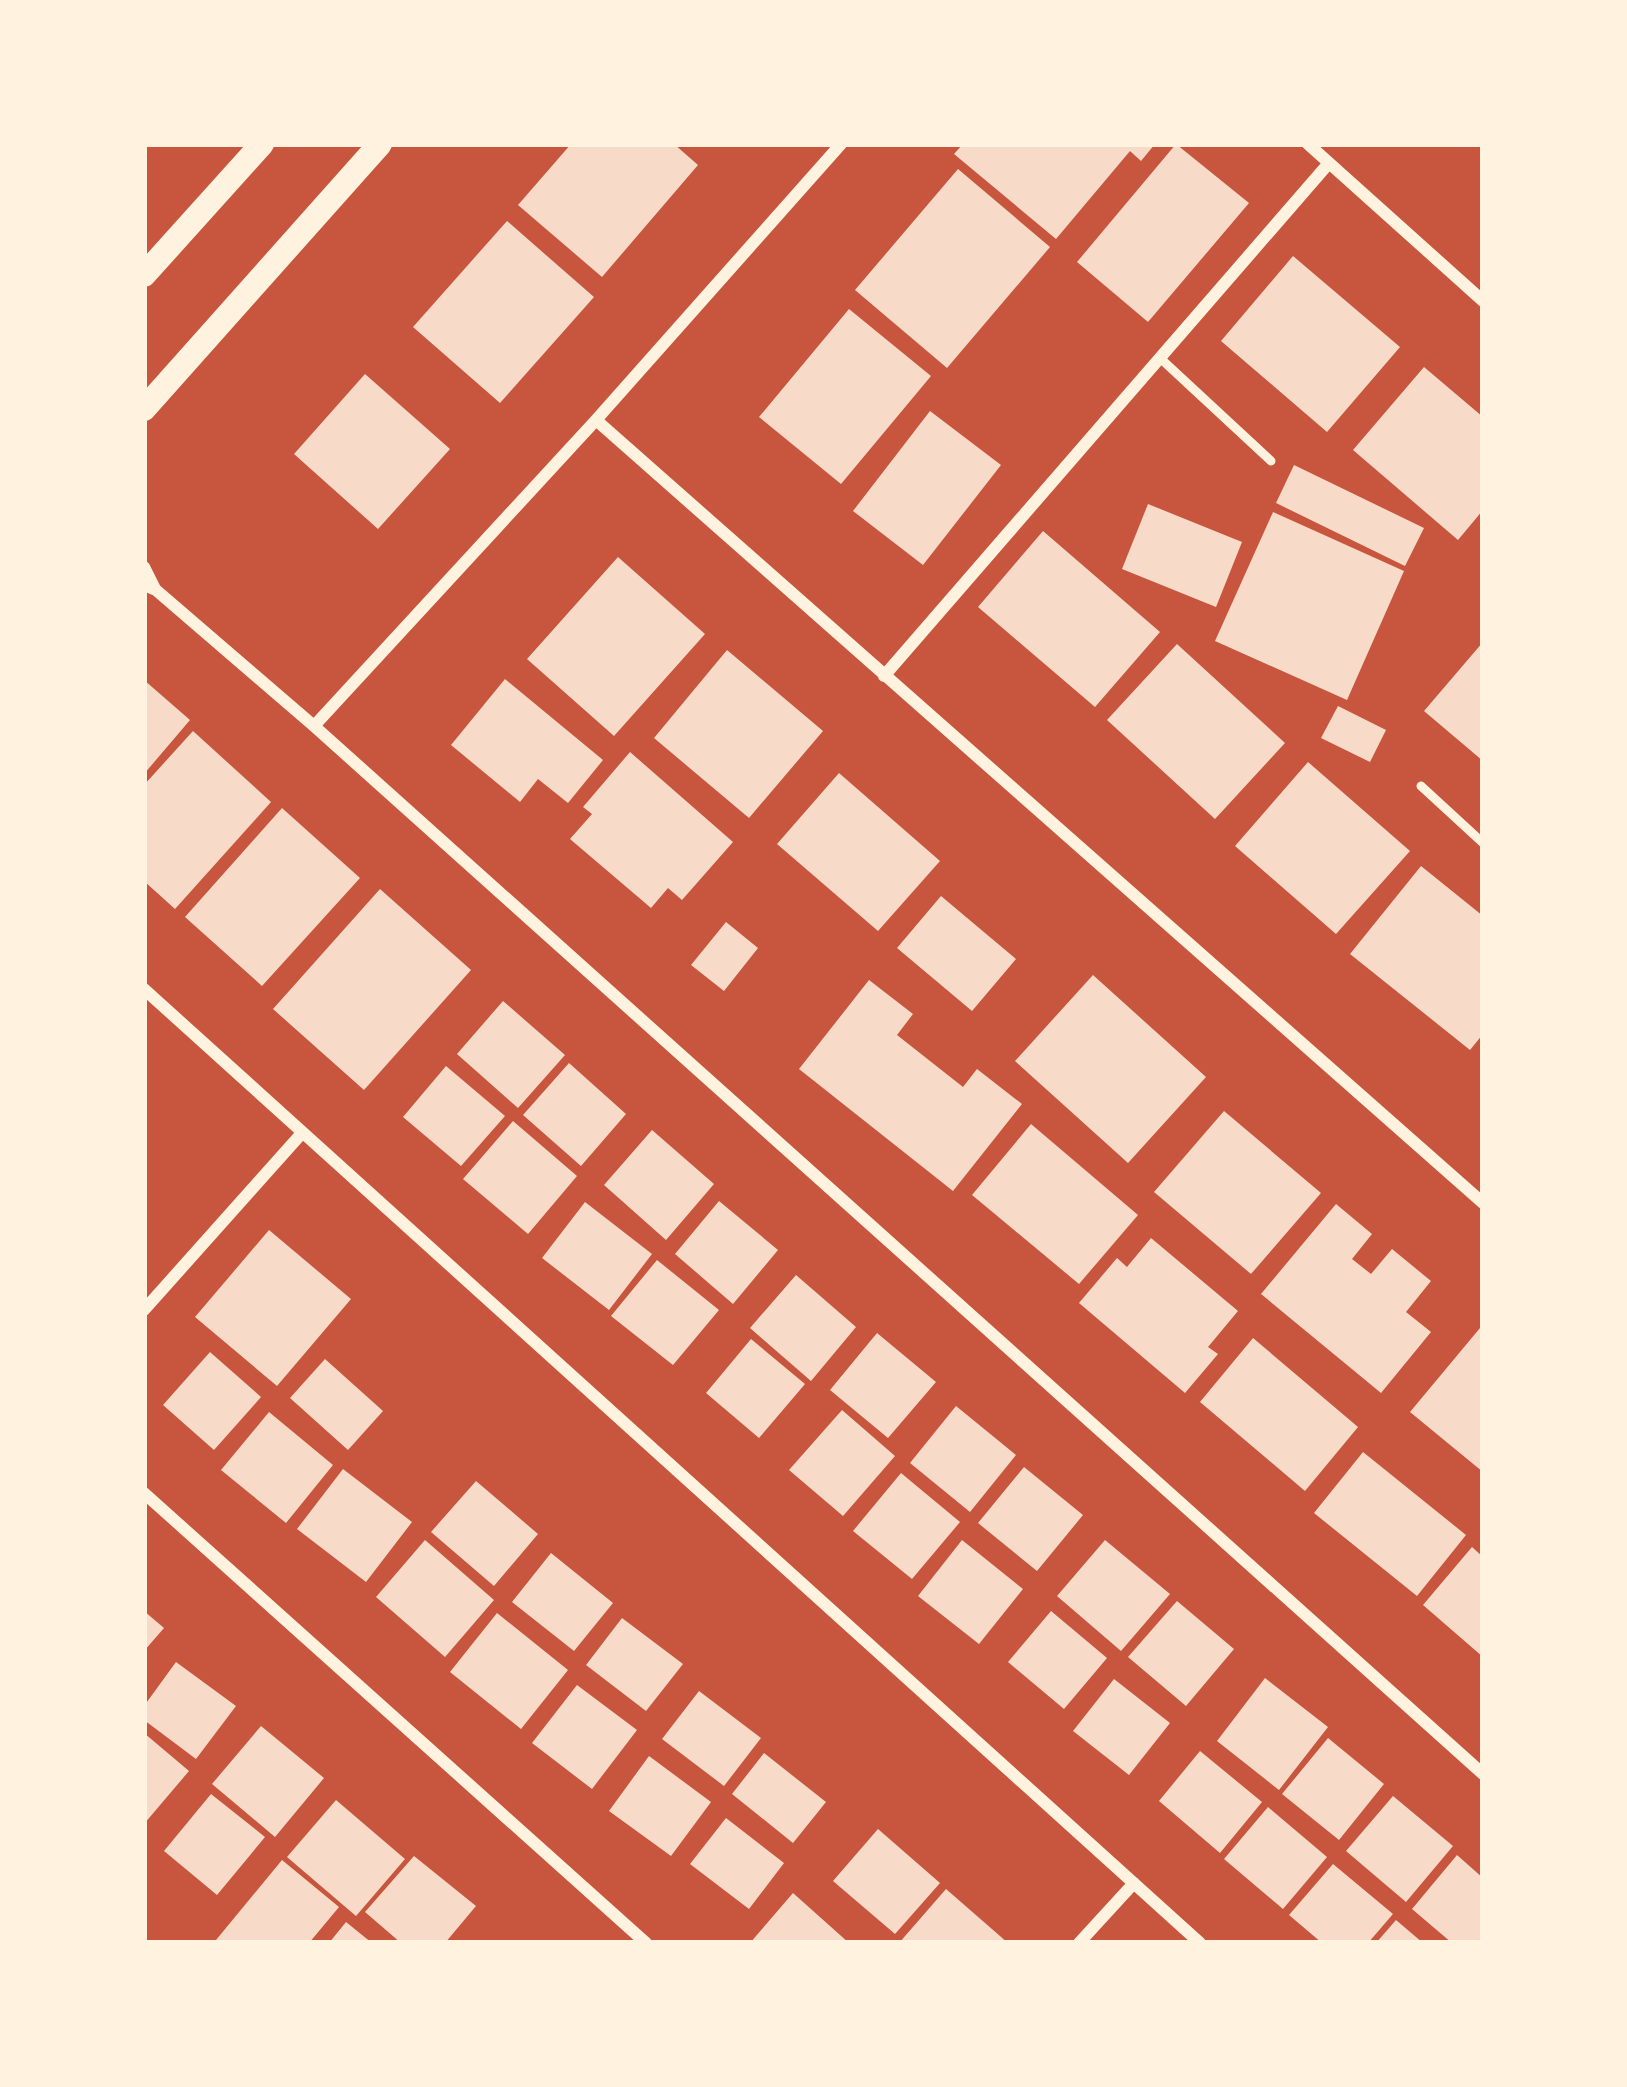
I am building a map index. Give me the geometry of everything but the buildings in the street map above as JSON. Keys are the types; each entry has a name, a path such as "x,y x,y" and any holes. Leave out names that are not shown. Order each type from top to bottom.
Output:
{"main road":[{"path":"144,274 262,144"},
{"path":"144,409 380,144"}],"street":[{"path":"314,726 596,420 841,144"},
{"path":"1308,144 1483,301"},
{"path":"884,676 1329,163"},
{"path":"596,420 1483,1202"},
{"path":"144,567 150,587 314,726 1483,1774"},
{"path":"144,989 1200,1943"},
{"path":"144,1310 302,1133"},
{"path":"144,1493 646,1943"},
{"path":"1079,1943 1134,1883"}],"lane":[{"path":"1160,358 1271,460"},
{"path":"1421,786 1483,843"}]}
